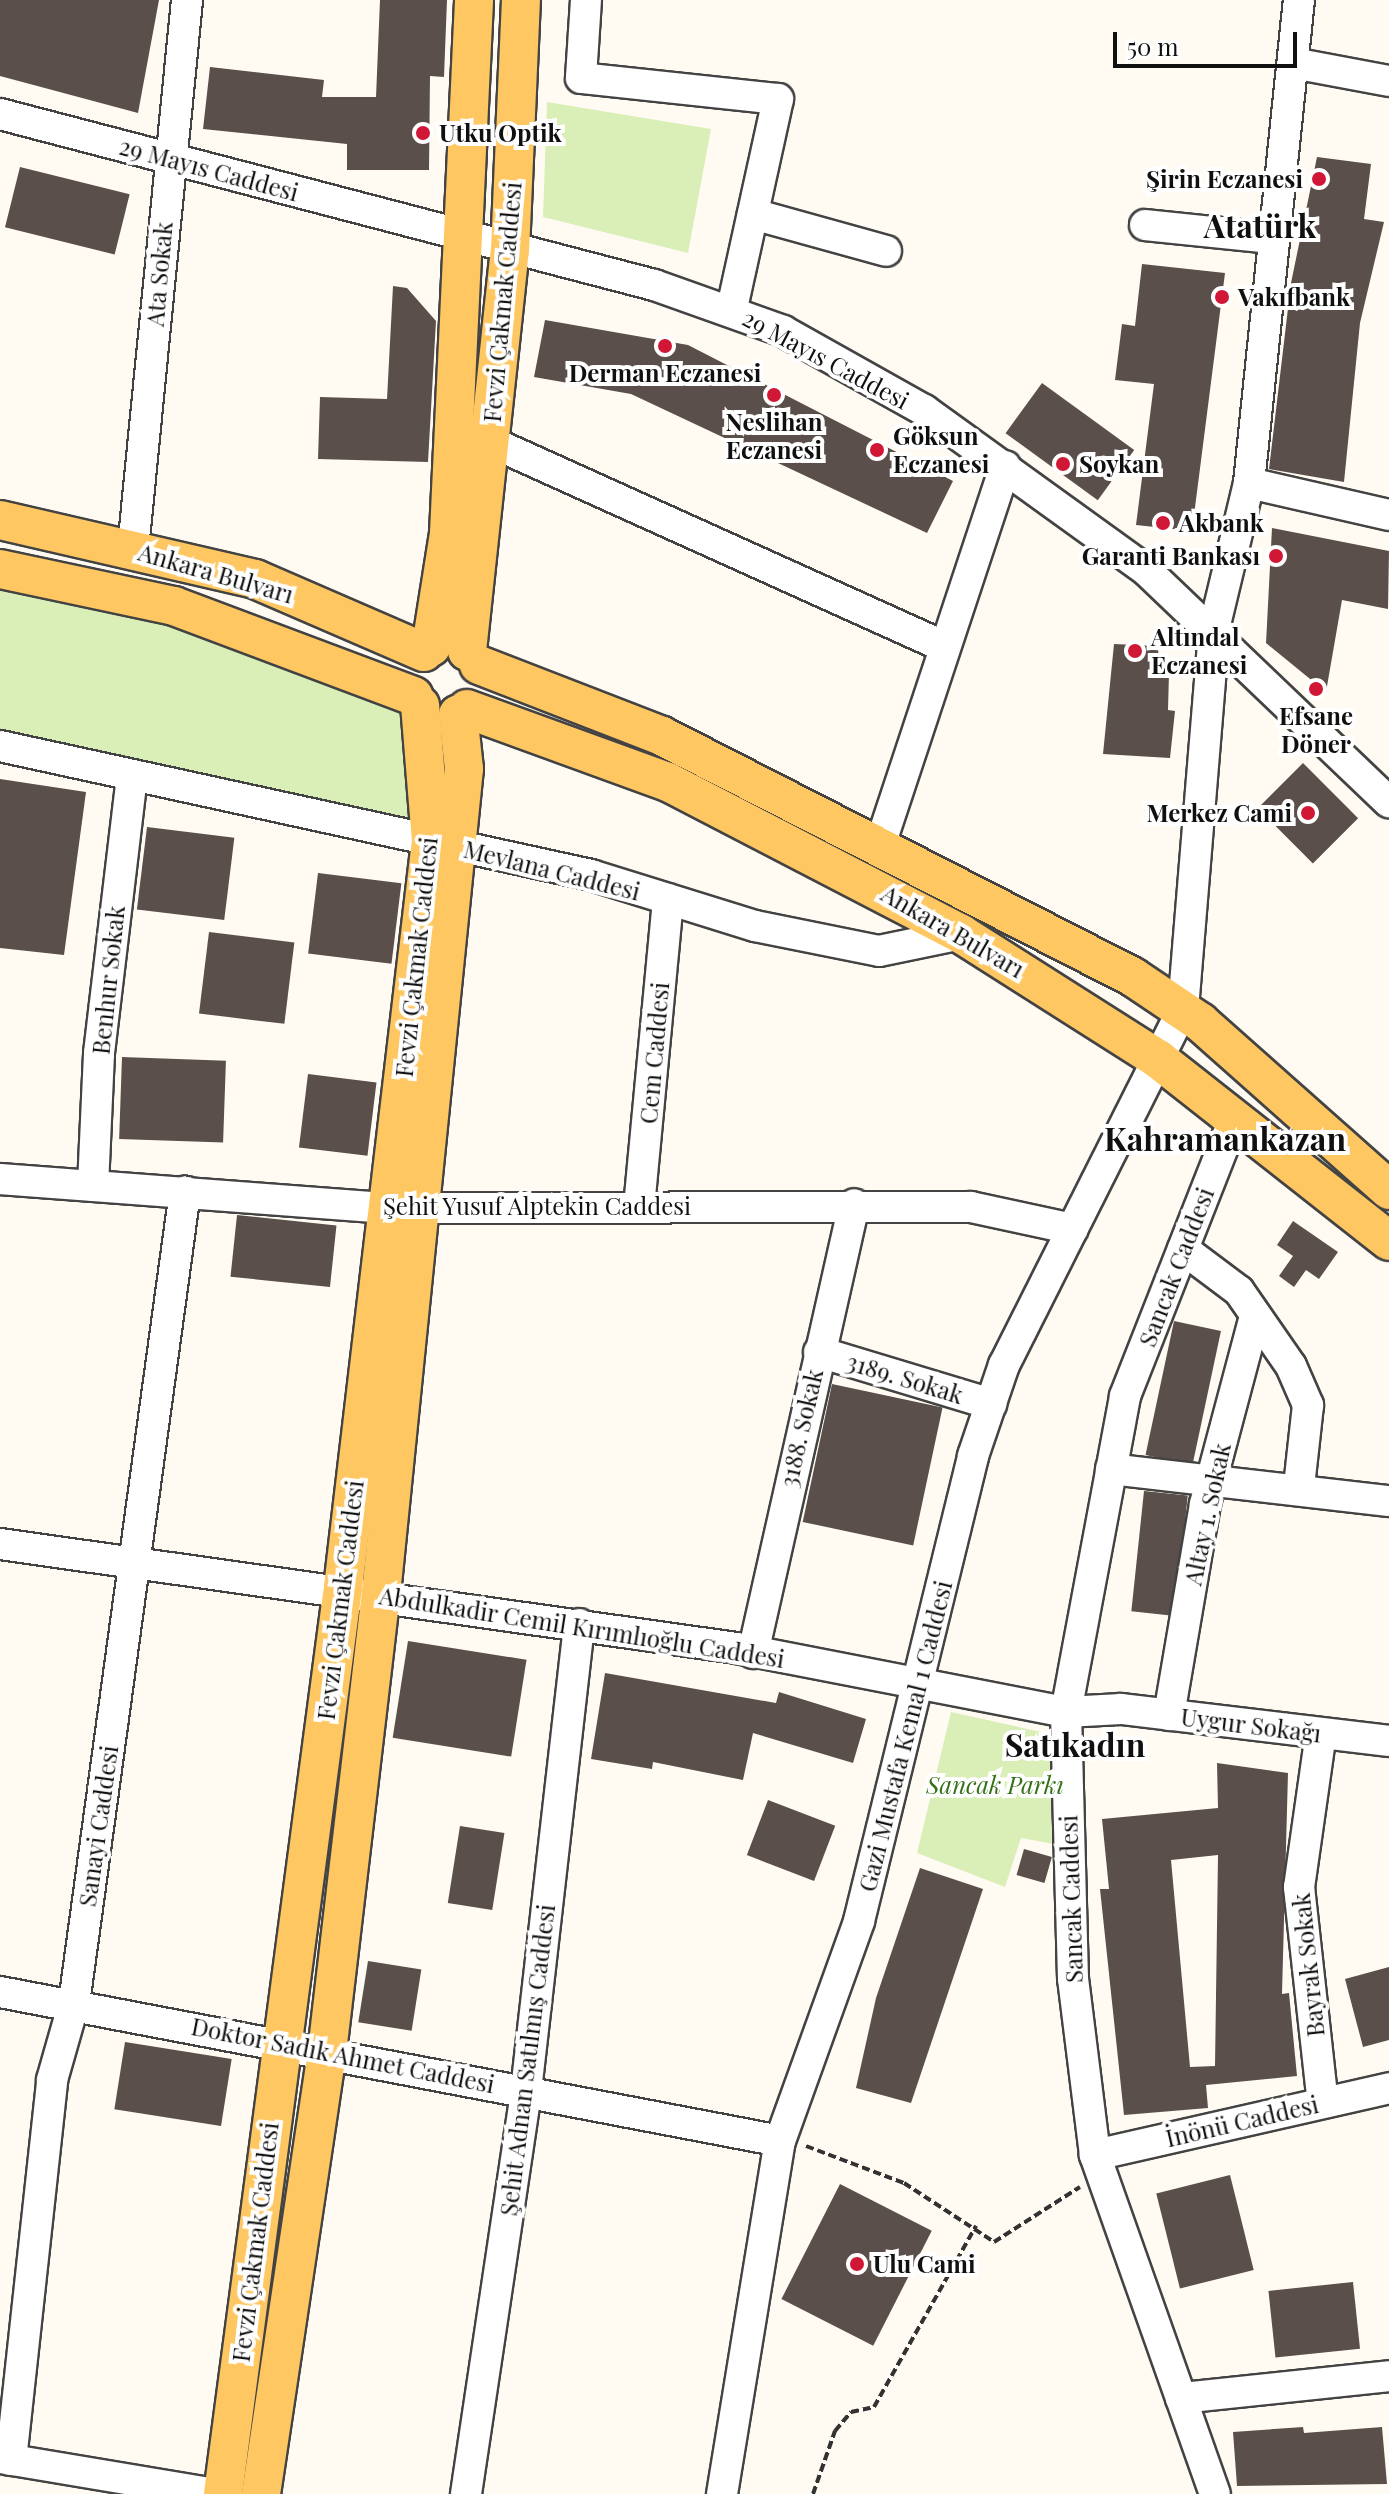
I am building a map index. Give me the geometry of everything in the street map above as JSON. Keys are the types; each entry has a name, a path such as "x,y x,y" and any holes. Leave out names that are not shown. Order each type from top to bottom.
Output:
{"main road":[{"name":"Fevzi Çakmak Caddesi","path":"450,654 449,533 466,240 474,0"},
{"name":"Fevzi Çakmak Caddesi","path":"450,654 491,442 510,251 521,0"},
{"name":"Ankara Bulvarı","path":"0,520 255,579 662,736 880,845 1183,1009 1389,1190"},
{"name":"Ankara Bulvarı","path":"0,569 174,606 417,700"},
{"path":"450,654 479,693 462,712 437,715 417,700 410,676 450,654"},
{"name":"Fevzi Çakmak Caddesi","path":"417,700 443,844"},
{"name":"Fevzi Çakmak Caddesi","path":"261,2494 327,2052 381,1594 404,1208 443,844 464,769 462,712"},
{"name":"Ankara Bulvarı","path":"462,712 668,782 961,934 1158,1059 1389,1241"},
{"name":"Fevzi Çakmak Caddesi","path":"223,2494 280,2042 343,1588 404,1208"}],"street":[{"name":"Ata Sokak","path":"133,549 169,157 187,0"},
{"path":"586,0 581,78 778,99 732,309"},
{"path":"1183,1009 1214,629 1249,483 1271,238 1299,0"},
{"path":"1293,63 1389,81"},
{"name":"29 Mayıs Caddesi","path":"0,114 732,309 831,355 1005,466 1214,629 1389,802"},
{"path":"753,214 886,251"},
{"path":"1145,225 1271,238"},
{"path":"491,442 945,647"},
{"path":"880,845 1005,466"},
{"path":"1249,483 1389,515"},
{"name":"Mevlana Caddesi","path":"0,746 443,844 879,951 961,934"},
{"name":"Benhur Sokak","path":"93,1186 99,1053 132,775"},
{"name":"Cem Caddesi","path":"639,1207 668,899"},
{"name":"Gazi Mustafa Kemal 1 Caddesi","path":"722,2494 780,2141 859,1921 991,1404 1073,1229 1183,1009"},
{"name":"Sancak Caddesi","path":"1215,2494 1098,2164 1073,1979 1066,1712 1125,1396 1235,1117"},
{"name":"Şehit Yusuf Alptekin Caddesi","path":"0,1179 404,1208 854,1204 971,1207 1073,1229"},
{"name":"Sanayi Caddesi","path":"6,2459 52,2080 74,2003 185,1192"},
{"name":"3188. Sokak","path":"753,1653 854,1204"},
{"path":"1183,1249 1239,1291 1291,1366 1308,1405 1299,1486"},
{"name":"Altay 1. Sokak","path":"1169,1715 1210,1482 1255,1316"},
{"name":"3189. Sokak","path":"819,1352 991,1404"},
{"path":"1111,1469 1210,1482 1299,1486 1389,1501"},
{"name":"Abdulkadir Cemil Kırımlıoğlu Caddesi","path":"0,1544 343,1588 579,1624 753,1653 917,1689 1066,1712"},
{"name":"Şehit Adnan Satılmış Caddesi","path":"466,2494 526,2091 579,1624"},
{"name":"Uygur Sokağı","path":"1066,1712 1169,1715 1389,1741"},
{"name":"Bayrak Sokak","path":"1321,1733 1299,1887 1323,2103"},
{"name":"Doktor Sadık Ahmet Caddesi","path":"0,1992 280,2042 780,2141"},
{"name":"İnönü Caddesi","path":"1098,2164 1389,2088"},
{"path":"1181,2398 1389,2376"},
{"path":"6,2459 214,2494"}],"path":[{"path":"780,2141 840,2153 976,2226 994,2242 1098,2164"},
{"path":"813,2494 835,2431 851,2412 874,2407 976,2226"}],"green space":[{"path":"547,102 711,129 688,253 543,217"},
{"path":"0,589 156,621 408,708 420,828 0,736"},
{"name":"Sancak Parkı","path":"951,1712 1055,1735 1054,1844 1021,1838 1005,1887 917,1853"}],"building":[{"path":"0,0 159,0 138,113 0,76"},
{"path":"380,0 447,0 444,77 430,76 429,170 347,170 347,144 203,129 210,67 324,80 322,97 376,97"},
{"path":"1317,157 1371,164 1364,219 1384,222 1360,323 1344,482 1269,469 1291,283"},
{"path":"20,167 130,194 115,254 5,227"},
{"path":"1142,264 1225,273 1192,531 1136,525 1154,384 1115,380 1122,324 1135,326"},
{"path":"393,286 407,288 436,321 428,462 318,459 320,397 387,399"},
{"path":"545,320 688,345 953,481 927,533 631,394 534,377"},
{"path":"1042,383 1134,450 1098,500 1006,433"},
{"path":"1272,528 1389,551 1388,609 1342,600 1326,692 1266,643"},
{"path":"1114,644 1158,646 1159,670 1169,673 1168,710 1175,711 1170,758 1103,754"},
{"name":"Merkez Cami","path":"1303,763 1358,818 1313,863 1258,808"},
{"path":"0,779 86,792 64,955 0,948"},
{"path":"147,827 234,838 224,920 137,909"},
{"path":"318,873 401,883 392,964 308,953"},
{"path":"209,932 294,942 284,1024 199,1013"},
{"path":"122,1057 226,1061 223,1143 119,1139"},
{"path":"308,1074 376,1082 367,1156 299,1147"},
{"path":"237,1215 336,1225 330,1287 231,1277"},
{"path":"1293,1221 1338,1252 1319,1279 1306,1270 1294,1287 1279,1276 1293,1256 1277,1245"},
{"path":"1174,1321 1221,1331 1192,1465 1146,1455"},
{"path":"832,1384 943,1407 913,1545 803,1522"},
{"path":"1144,1491 1188,1496 1175,1616 1131,1611"},
{"path":"408,1641 527,1660 511,1757 393,1738"},
{"path":"605,1673 776,1703 779,1692 866,1719 853,1763 753,1733 743,1780 653,1762 652,1769 591,1759"},
{"path":"1217,1763 1288,1773 1282,1994 1289,1993 1297,2076 1206,2085 1208,2108 1124,2115 1100,1889 1109,1889 1102,1819 1218,1808","holes":["1218,1855 1215,2066 1190,2067 1171,1860"]},
{"path":"768,1800 835,1826 814,1881 747,1855"},
{"path":"460,1826 504,1833 492,1910 448,1903"},
{"path":"1024,1849 1052,1857 1044,1883 1017,1875"},
{"path":"920,1868 983,1889 911,2103 856,2088 876,1998"},
{"path":"368,1961 421,1969 412,2031 358,2022"},
{"path":"1389,1967 1389,2040 1363,2047 1345,1979"},
{"path":"125,2042 232,2059 221,2126 114,2109"},
{"path":"1230,2175 1254,2270 1180,2288 1156,2193"},
{"name":"Ulu Cami","path":"840,2184 932,2231 873,2346 781,2299"},
{"path":"1353,2282 1360,2349 1275,2358 1268,2291"},
{"path":"1303,2427 1304,2433 1382,2427 1387,2484 1237,2486 1233,2432"}],"place":[{"name":"Utku Optik","path":"423,133"},
{"name":"Şirin Eczanesi","path":"1319,179"},
{"name":"Vakıfbank","path":"1222,297"},
{"name":"Derman Eczanesi","path":"665,346"},
{"name":"Neslihan Eczanesi","path":"774,395"},
{"name":"Göksun Eczanesi","path":"877,450"},
{"name":"Soykan","path":"1063,464"},
{"name":"Akbank","path":"1163,523"},
{"name":"Garanti Bankası","path":"1276,556"},
{"name":"Altındal Eczanesi","path":"1135,651"},
{"name":"Efsane Döner","path":"1316,689"},
{"name":"Merkez Cami","path":"1308,813"},
{"name":"Ulu Cami","path":"857,2264"}],"district":[{"name":"Atatürk","path":"1260,225"},
{"name":"Kahramankazan","path":"1225,1138"},
{"name":"Satıkadın","path":"1075,1744"}]}
